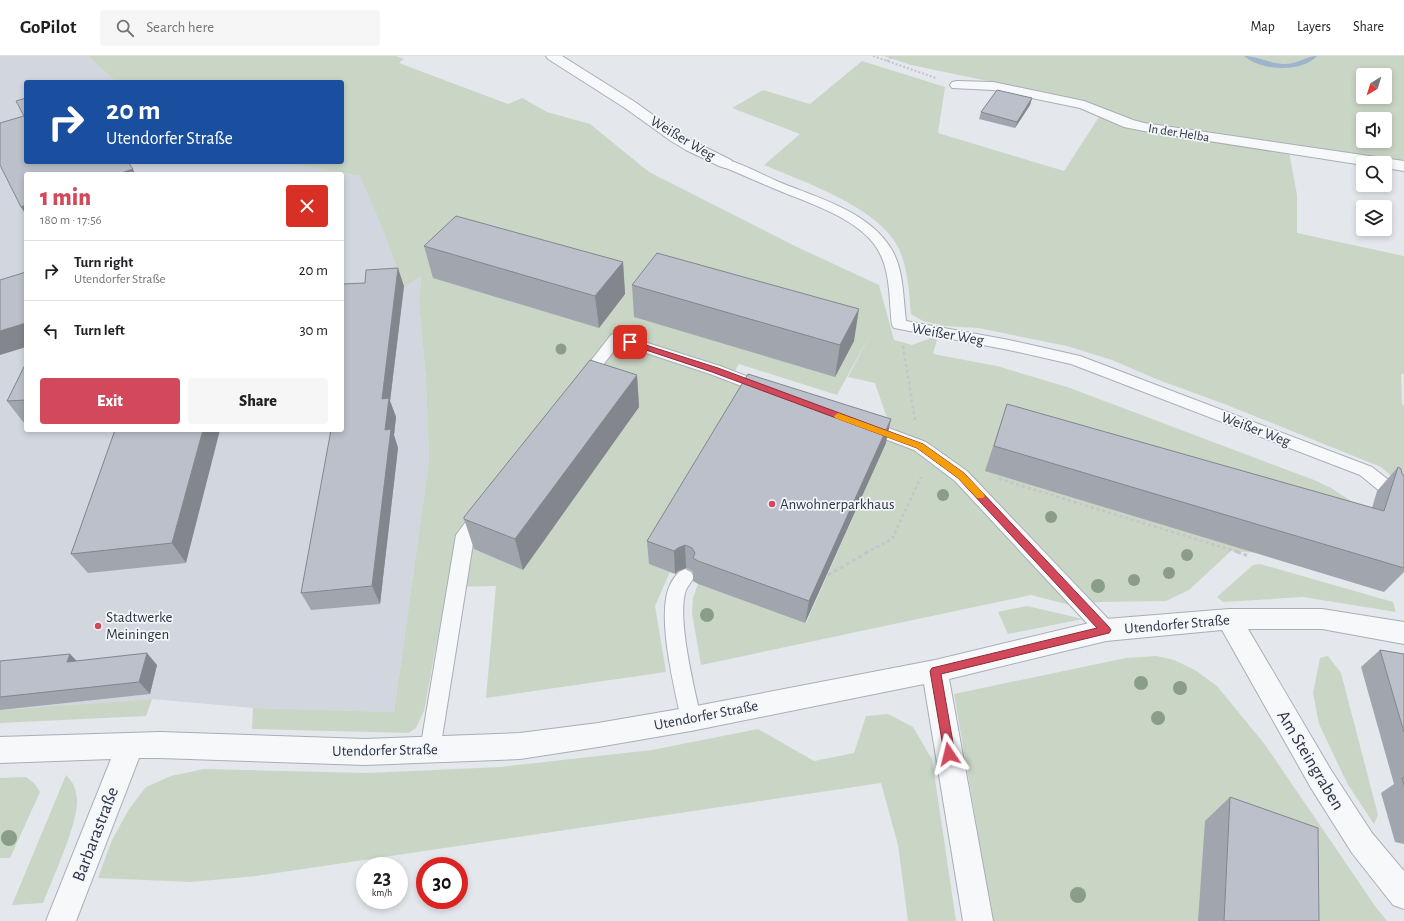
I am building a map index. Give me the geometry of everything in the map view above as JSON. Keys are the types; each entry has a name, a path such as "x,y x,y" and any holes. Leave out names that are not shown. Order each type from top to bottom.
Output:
{"street":[{"name":"Weißer Weg","path":"553,56 676,138 725,163"},
{"name":"In der Helba","path":"957,85 993,86 1084,105 1129,124 1144,127 1404,166"},
{"name":"Utendorfer Straße","path":"0,750 160,745 365,752 520,746 598,735 691,719 936,671 1106,630 1229,619 1322,619 1404,633"},
{"name":"Am Steingraben","path":"1229,619 1325,786 1362,843 1404,894"},
{"path":"936,671 978,921"},
{"name":"Barbarastraße","path":"61,921 130,746"}],"lane":[{"name":"Weißer Weg","path":"725,163 839,212 872,234 885,249 890,263 899,325 1009,345 1075,360 1366,471 1404,501"},
{"path":"574,393 616,338 715,370 781,394"},
{"path":"854,422 920,446 961,476 1106,630"},
{"path":"430,750 465,535 494,498"},
{"path":"685,577 676,597 676,628 682,676 691,719"}],"path":[{"path":"873,56 957,85"},
{"path":"887,61 893,56"},
{"path":"899,325 920,446"}],"shaded area":[{"path":"0,56 88,56 114,80 24,80 24,164 291,164 337,172 24,172 24,432 344,432 344,173 360,176 421,275 419,302 426,380 429,461 394,712 253,708 152,699 0,710"}],"green space":[{"path":"88,56 396,56 404,59 399,63 508,104 522,98 547,112 590,124 649,172 797,247 879,285 894,340 912,345 931,338 937,340 933,354 997,366 1070,388 1314,480 1331,488 1397,531 1400,562 1231,551 1189,590 1166,601 1101,602 1070,605 1031,595 701,665 692,613 693,598 698,584 806,623 886,443 890,427 875,383 848,377 871,333 837,395 739,364 730,380 864,422 649,564 670,572 655,606 666,672 486,698 496,586 447,587 424,711 416,728 408,733 252,729 253,708 394,712 429,461 426,380 419,302 421,276 404,287 383,229 360,176 291,164 344,164 344,80 114,80"},
{"path":"884,56 1404,56 1404,162 1392,160 1392,156 1363,156 1143,124 1128,120 1088,102 911,65"},
{"path":"862,61 945,87 938,133 1064,171 1099,117 1134,128 1289,152 1297,195 1297,233 1404,256 1404,374 1401,374 1402,404 1404,406 1404,487 1381,467 1227,405 1156,379 1112,360 1067,346 978,328 945,326 923,321 911,314 908,281 904,264 899,249 889,234 858,208 819,188 764,165 800,134 732,108 763,90 810,104"},
{"path":"1260,564 1393,602 1396,612 1303,597 1223,602 1217,597 1253,565"},
{"path":"1027,606 1083,619 1008,634 998,612"},
{"path":"1156,656 1174,660 1195,670 1217,686 1266,746 1375,906 1387,921 993,921 954,694 1126,658"},
{"path":"1328,656 1341,673 1378,815 1374,824 1347,783 1319,724 1313,693 1320,658"},
{"path":"152,699 146,716 0,723 0,710"},
{"path":"888,714 913,727 932,759 956,921 908,921 898,845 881,783 384,857 356,857 356,861 256,876 191,882 98,878 112,840 129,809 146,787 171,776 204,769 368,773 500,767 652,750 758,729 814,761 854,753 866,716"},
{"path":"66,775 75,788 77,799 74,821 64,851 43,903 12,905"},
{"path":"26,777 35,784 40,792 10,858 0,858 0,778"}],"building":[{"path":"997,90 1032,98 1017,122 981,112"},
{"path":"24,99 24,116 16,101"},
{"path":"24,116 24,164 129,164 133,169 124,172 24,172 24,206 21,207 0,165 0,123"},
{"path":"456,216 623,262 595,296 424,246"},
{"path":"657,253 859,309 840,345 632,285"},
{"path":"398,268 382,399 389,398 385,430 391,429 372,586 301,593 331,432 344,432 344,284 365,283 366,270"},
{"path":"24,273 24,324 0,331 0,280"},
{"path":"590,360 637,375 515,539 464,519 464,517"},
{"path":"24,367 24,400 7,401"},
{"name":"Anwohnerparkhaus","path":"748,374 891,419 809,601 698,561 693,558 695,553 692,548 685,545 674,551 647,541"},
{"path":"1007,404 1384,511 1398,467 1404,475 1404,568 994,446"},
{"path":"114,432 202,432 172,543 71,554"},
{"path":"1380,650 1404,654 1404,732"},
{"path":"147,653 139,682 0,697 0,661 70,654 67,662"},
{"path":"1230,797 1318,828 1319,921 1224,921"}],"waterway":[{"path":"1247,56 1263,63 1282,66 1300,65 1314,56"}],"slow traffic":[{"path":"838,416 920,446 961,476 980,496"}],"place":[{"name":"Anwohnerparkhaus","path":"772,504"},
{"name":"Stadtwerke Meiningen","path":"98,626"}],"route":[{"path":"630,342 715,370 920,446 961,476 1106,630 936,671 949,754"}]}
